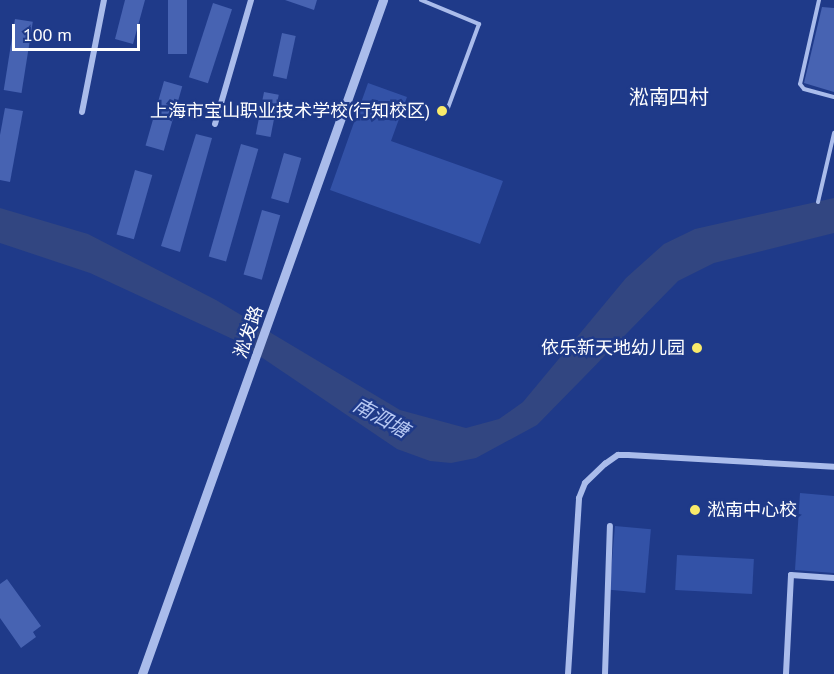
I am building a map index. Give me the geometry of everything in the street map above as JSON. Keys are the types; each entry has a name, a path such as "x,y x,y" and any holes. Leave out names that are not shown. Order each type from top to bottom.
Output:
{"street":[{"path":"82,112 104,0"},
{"path":"215,123 251,0"},
{"name":"淞发路","path":"142,674 254,369 383,0"},
{"path":"568,674 579,498 585,483 604,464 618,456 628,455 834,467"},
{"path":"605,674 610,526"},
{"path":"786,674 791,575 834,578"}],"lane":[{"path":"421,0 479,24 446,113"},
{"path":"819,0 800,84 804,89 834,97"},
{"path":"818,202 834,133"}],"shaded area":[{"path":"368,83 407,97 391,141 503,181 480,244 330,190"},
{"path":"800,493 834,496 834,573 795,570"},
{"path":"615,526 651,529 645,593 609,590"},
{"path":"677,555 754,559 752,594 675,590"}],"water":[{"name":"南泗塘","path":"834,198 834,233 714,263 678,281 537,425 476,458 451,463 430,461 397,449 239,342 90,273 0,243 0,208 88,234 216,300 400,410 466,428 499,419 523,402 626,278 664,244 695,229"}],"building":[{"path":"125,0 145,0 133,44 115,39"},
{"path":"168,0 187,0 187,54 168,54"},
{"path":"285,0 317,0 314,10"},
{"path":"213,3 232,9 208,83 189,77"},
{"path":"822,7 834,8 834,92 804,83"},
{"path":"15,19 33,22 22,93 4,90"},
{"path":"282,33 296,36 287,79 273,76"},
{"path":"164,81 182,86 164,151 146,145"},
{"path":"264,92 279,95 271,137 256,134"},
{"path":"5,108 23,111 10,182 0,180 0,135"},
{"path":"196,134 212,138 180,252 161,246"},
{"path":"241,144 258,149 226,261 209,256"},
{"path":"284,153 301,158 288,203 271,198"},
{"path":"135,170 152,175 134,239 117,234"},
{"path":"262,210 280,215 262,280 244,274"},
{"path":"7,579 41,626 33,632 36,637 21,648 0,618 0,584"}],"place":[{"name":"上海市宝山职业技术学校(行知校区)","path":"442,111"},
{"name":"依乐新天地幼儿园","path":"697,348"},
{"name":"淞南中心校","path":"695,510"}],"district":[{"name":"淞南四村","path":"669,97"}]}
